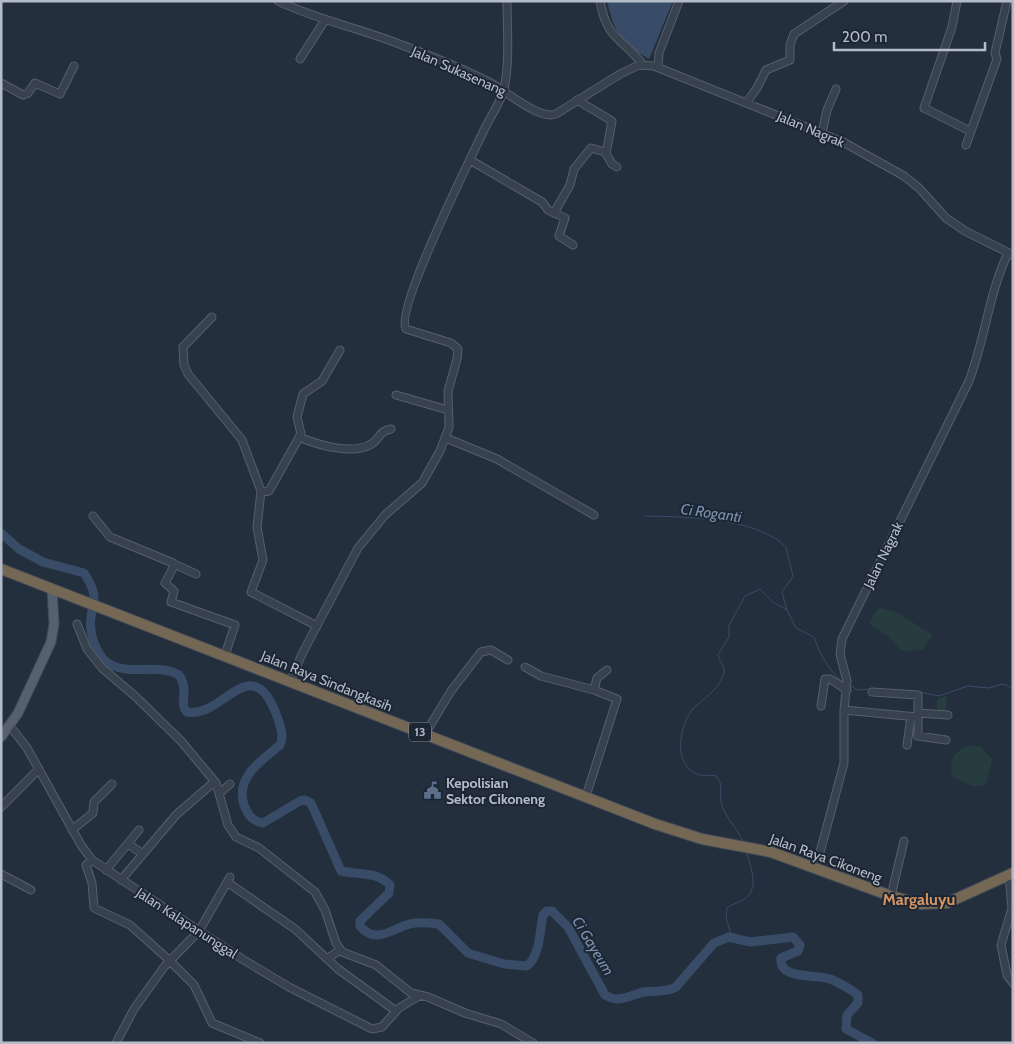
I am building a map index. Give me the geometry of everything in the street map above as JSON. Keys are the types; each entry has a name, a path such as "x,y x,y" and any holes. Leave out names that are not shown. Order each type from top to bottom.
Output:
{"highway":[{"name":"13","path":"1,568 52,589"},
{"name":"Jalan Raya Sindangkasih","path":"52,589 655,824 702,839 746,846"},
{"name":"Jalan Raya Cikoneng","path":"746,846 816,868 891,896 921,904 947,903 1011,874"}],"main road":[{"path":"1,737 18,713 51,642 54,624 52,589"}],"street":[{"name":"Jalan Sukasenang","path":"278,1 325,20 415,50 504,90 537,112 547,116 554,115 620,74 643,65 658,67"},
{"path":"290,681 358,548 385,515 422,483 446,438 449,423 448,391 458,355 456,346 408,330 404,324 408,304 420,271 504,90 507,48 507,1"},
{"path":"600,1 605,21 612,35 643,65"},
{"path":"658,67 659,53 679,1"},
{"path":"747,102 768,68 790,60 790,45 794,34 844,1"},
{"path":"957,1 952,28 924,108 970,131"},
{"path":"966,145 997,58 995,53 1007,1"},
{"path":"300,58 325,20"},
{"path":"1,83 23,95 28,93 35,83 60,94 74,66"},
{"name":"Jalan Nagrak","path":"658,67 703,87 747,102 822,133 904,176 919,188 946,218 1010,254 1000,269 978,358 969,381 842,640 840,654 848,681 844,710 844,760 842,776 816,868"},
{"path":"822,133 827,110 836,89"},
{"path":"576,100 612,121 606,154"},
{"path":"554,213 570,185 574,169 589,149 595,148 606,154 612,164 617,167"},
{"path":"470,160 540,200 546,209 566,219 560,238 573,245"},
{"path":"212,317 183,347 185,369 242,440 262,492 258,527 263,560 251,592 317,626"},
{"path":"262,492 269,491 299,437 301,431 296,417 303,394 322,381 340,350"},
{"path":"396,395 448,410"},
{"path":"299,437 329,448 360,447 370,444 383,431 391,429"},
{"path":"446,438 497,459 594,515"},
{"path":"93,516 110,537 154,554 196,574"},
{"path":"174,564 165,584 174,591 170,602 236,626 225,655"},
{"path":"77,624 87,648 102,668 135,696 181,741 214,782 220,792 227,823 238,839 259,848 316,892 325,910 339,951 376,965 417,997 428,997 465,1013 501,1024 533,1043"},
{"path":"424,734 451,691 485,650 496,652 508,660"},
{"path":"525,667 541,676 594,690 617,699 586,796"},
{"path":"594,690 597,678 607,670"},
{"path":"821,706 825,679 830,679 847,690"},
{"path":"872,692 918,695 913,734 907,745"},
{"path":"844,710 915,716 948,715"},
{"name":"Jalan Kalapanunggal","path":"10,726 22,740 39,769 88,863 106,870 289,987 372,1029 382,1027 396,1011 417,997"},
{"path":"913,734 920,737 946,740"},
{"path":"1,807 39,769"},
{"path":"121,880 176,815 214,782"},
{"path":"72,830 93,813 94,802 112,784"},
{"path":"220,792 230,784"},
{"path":"106,870 139,830"},
{"path":"891,896 904,841"},
{"path":"128,844 143,854"},
{"path":"88,863 94,907 130,925 169,960 194,985 212,1023 260,1043"},
{"path":"1,874 31,890"},
{"path":"1011,874 1012,908 1001,945 1007,975 1013,983"},
{"path":"116,1043 134,1009 169,960 199,931 228,879 294,929 327,959 396,1011"},
{"path":"327,959 339,951"}],"green space":[{"path":"881,608 896,612 933,635 922,650 902,651 888,636 869,624 876,611"},
{"path":"947,695 946,712 937,711 937,700"},
{"path":"970,745 981,747 992,759 985,785 972,786 953,777 951,766 956,753"}],"water":[{"path":"607,1 673,1 649,59 632,48 620,36"}],"waterway":[{"name":"Ci Roganti","path":"645,516 699,518 739,524 773,537 786,547 793,576 782,592 787,610 796,628 814,637 826,662 844,683"},
{"name":"Ci Gayeum","path":"1,533 19,549 43,562 84,573 93,592 91,626 92,636 99,652 107,662 118,668 155,669 179,675 184,686 184,705 187,712 200,711 213,706 237,690 248,686 258,688 268,698 278,719 282,735 281,742 246,778 242,795 244,805 251,817 263,823 300,801 305,800 311,803 341,871 373,875 390,885 389,893 360,921 360,926 367,932 373,935 380,935 415,923 439,924 468,953 504,964 527,966 535,956 543,915 547,911 552,911 568,927 605,995 615,999 676,987 714,943 729,937 750,942 793,937 800,945 798,951 781,958 785,970 799,975 830,979 858,995 858,1003 847,1015 846,1029 872,1043"},
{"path":"743,842 722,806 719,779 716,776 697,774 689,769 684,762 681,754 682,735 687,717 692,710 721,681 724,668 718,655 729,637 729,625 745,596 760,589 774,603 787,610"},
{"name":"Ci Roganti","path":"920,692 939,696 968,686 989,688 1003,684 1013,688"},
{"name":"Ci Roganti","path":"849,685 858,690 871,689"},
{"name":"Ci Roganti","path":"878,689 891,690"},
{"path":"732,938 726,918 727,908 746,898 753,886 747,852"}],"place":[{"name":"Kepolisian Sektor Cikoneng","path":"432,791"}],"district":[{"name":"Margaluyu","path":"919,899"}]}
